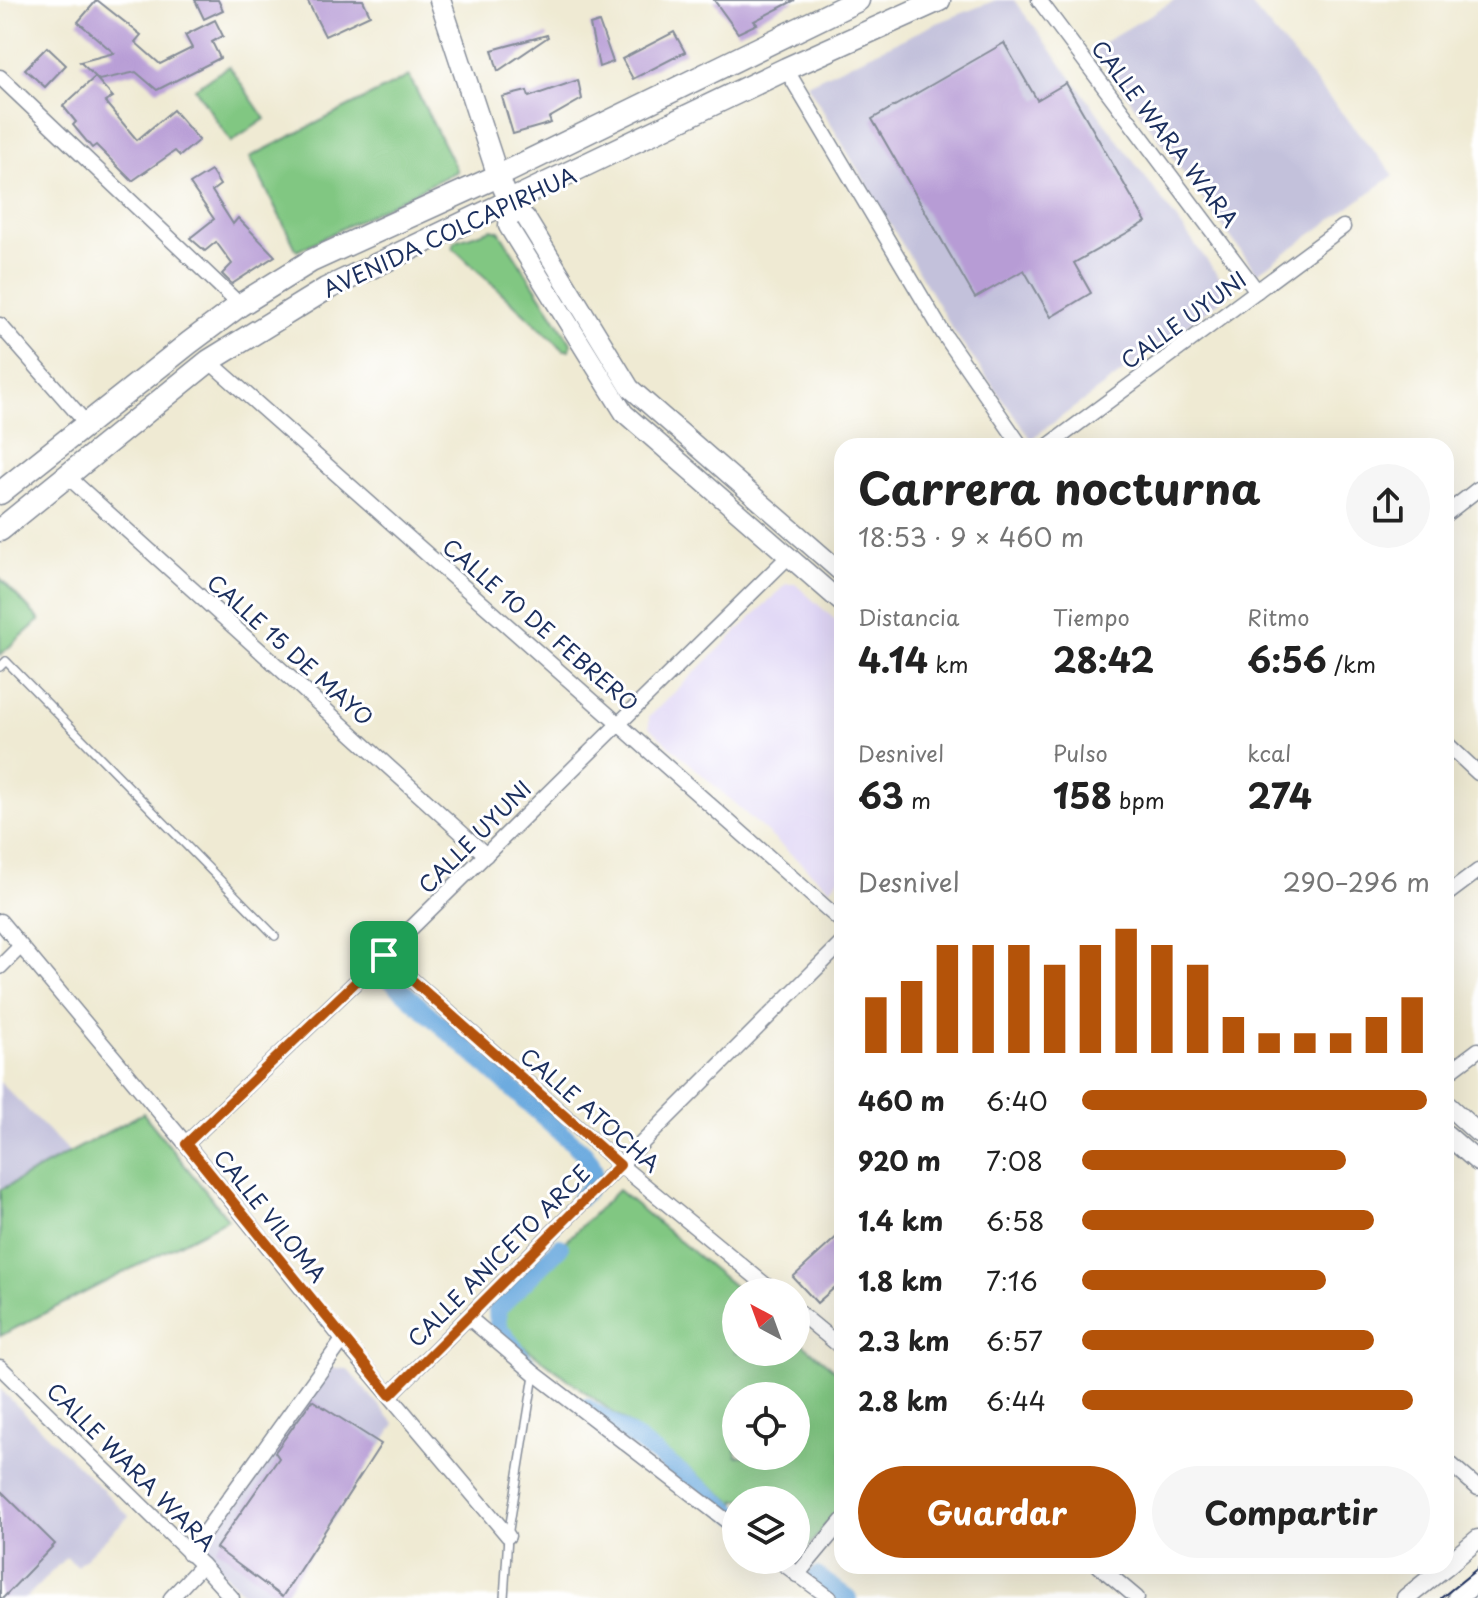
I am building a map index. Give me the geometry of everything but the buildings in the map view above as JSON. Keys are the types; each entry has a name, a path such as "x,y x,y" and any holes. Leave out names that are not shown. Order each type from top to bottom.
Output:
{"main road":[{"path":"440,0 498,176 510,203"},
{"name":"AVENIDA COLCAPIRHUA","path":"0,493 240,305 311,261 498,176 858,0"},
{"name":"AVENIDA COLCAPIRHUA","path":"0,530 209,361 326,289 925,2"}],"street":[{"name":"CALLE WARA WARA","path":"1039,0 1257,291"},
{"path":"786,69 943,333 1015,438"},
{"path":"0,77 240,305"},
{"path":"510,203 508,226 624,413 834,596"},
{"path":"510,203 526,218 630,388 834,566"},
{"name":"CALLE UYUNI","path":"1059,438 1343,227"},
{"path":"0,325 86,423"},
{"name":"CALLE 10 DE FEBRERO","path":"209,361 834,915"},
{"name":"CALLE 15 DE MAYO","path":"66,475 486,855"},
{"path":"1454,508 1478,489"},
{"name":"CALLE UYUNI","path":"186,1144 384,955 789,556"},
{"path":"1454,750 1478,773"},
{"path":"1454,889 1478,871"},
{"name":"CALLE VILOMA","path":"0,921 508,1536"},
{"path":"0,967 21,946"},
{"name":"CALLE ANICETO ARCE","path":"390,1395 834,951"},
{"name":"CALLE ATOCHA","path":"384,955 620,1165 757,1278"},
{"path":"1454,1068 1478,1050"},
{"path":"1454,1111 1478,1133"},
{"path":"1454,1141 1478,1162"},
{"path":"468,1317 534,1373 722,1517"},
{"path":"810,1322 834,1341"},
{"path":"189,1554 343,1340"},
{"name":"CALLE WARA WARA","path":"0,1367 232,1598"},
{"path":"1454,1467 1478,1488"},
{"path":"830,1598 797,1575 834,1531"},
{"path":"1454,1559 1478,1539"},
{"path":"171,1598 202,1565"},
{"path":"1108,1574 1137,1598"},
{"path":"1406,1598 1436,1574"},
{"path":"1457,1598 1478,1581"}],"lane":[{"path":"0,667 6,661 275,936"},
{"path":"504,1598 508,1536 534,1373"}],"shaded area":[{"path":"996,0 1014,0 1231,293 1032,438 955,333 807,84 937,23"},
{"path":"1175,0 1247,0 1394,175 1257,273 1093,49"},
{"path":"786,584 795,584 834,619 834,884 830,889 649,727 649,717"},
{"path":"0,1082 70,1153 0,1190"},
{"path":"332,1368 347,1369 395,1424 282,1598 248,1598 207,1556 208,1539"},
{"path":"0,1389 129,1516 77,1566 66,1557 26,1598 0,1598"}],"green space":[{"path":"229,66 265,119 231,142 195,88"},
{"path":"409,76 457,171 297,251 250,157"},
{"path":"492,229 499,231 571,343 570,350 564,350 453,248 455,241"},
{"path":"0,578 40,620 0,655"},
{"path":"143,1113 228,1219 0,1336 0,1190"},
{"path":"618,1190 724,1278 722,1366 810,1366 810,1350 834,1369 834,1515 810,1545 810,1486 722,1486 722,1494 498,1327 497,1309"}],"waterway":[{"path":"385,975 584,1153 594,1177 580,1198"},
{"path":"527,1364 498,1327 497,1309 560,1247"},
{"path":"586,1407 635,1438 722,1504"},
{"path":"817,1576 848,1598"}],"tram line":[{"path":"1441,1598 1478,1568"}],"route":[{"path":"384,955 620,1165 390,1395 186,1144 384,955"}]}
